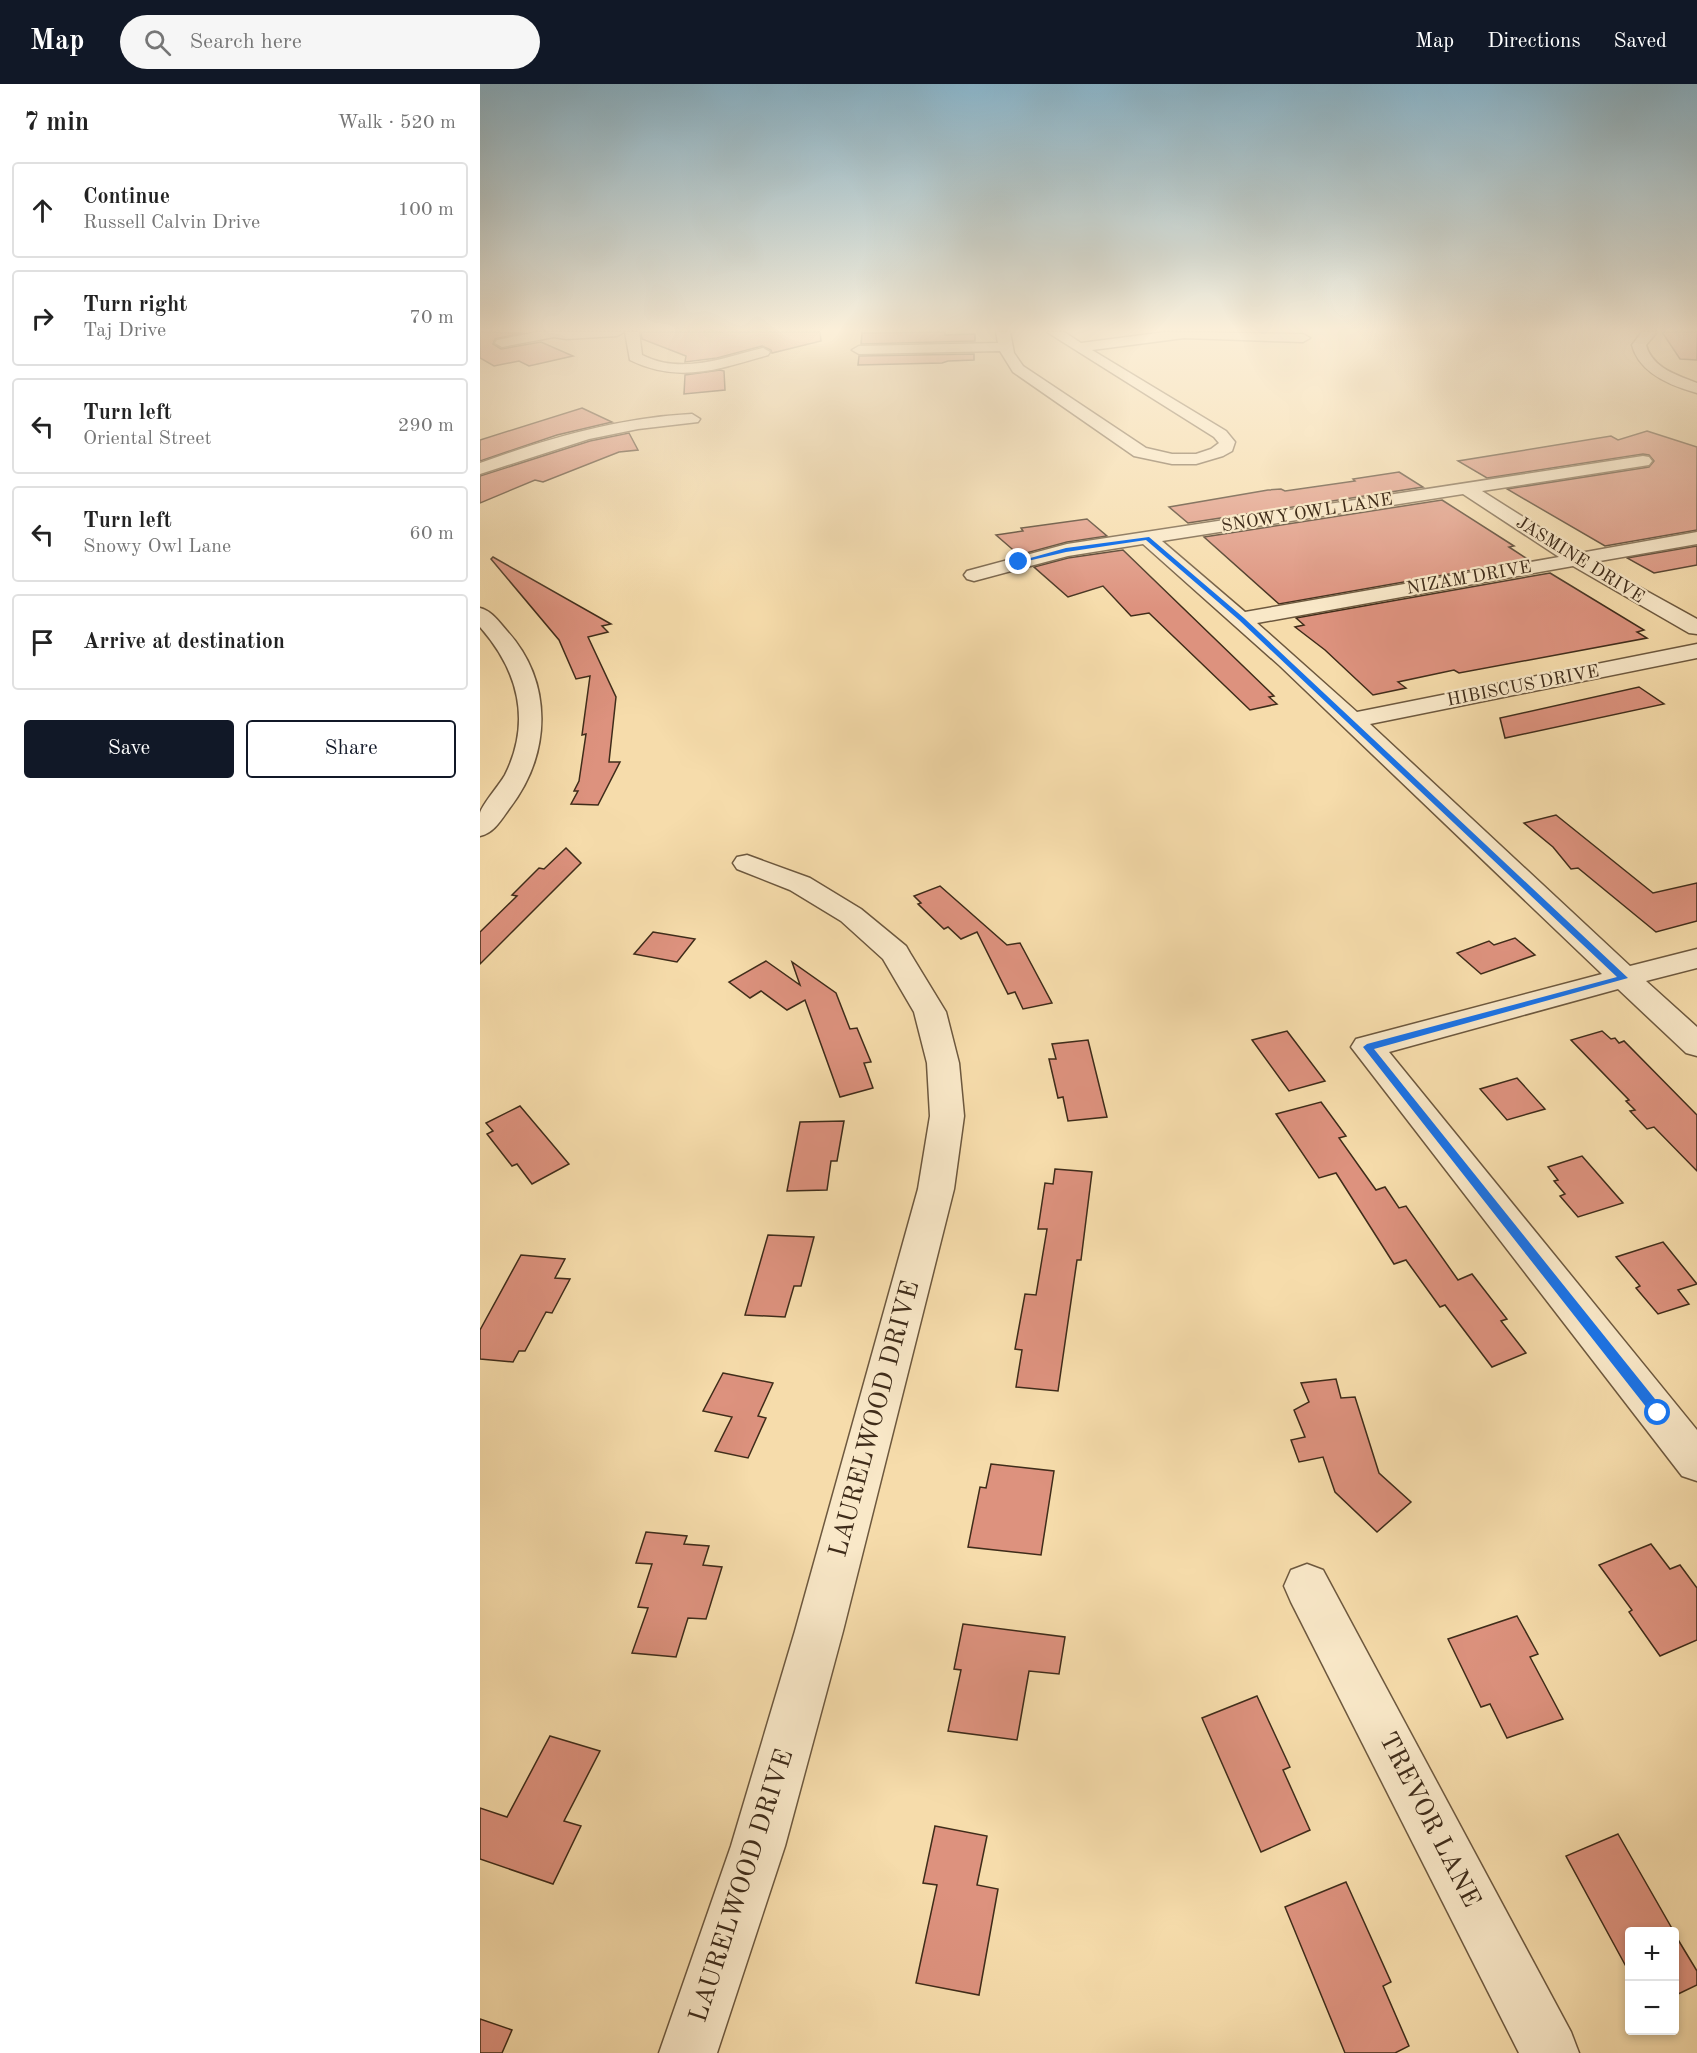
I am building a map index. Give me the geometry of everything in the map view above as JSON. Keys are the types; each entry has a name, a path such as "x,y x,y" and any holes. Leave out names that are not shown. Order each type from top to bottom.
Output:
{"street":[{"path":"480,469 520,454 641,424"},
{"path":"1099,424 1140,452 1165,458 1188,459 1209,455 1226,447 1226,439 1204,424"},
{"name":"SNOWY OWL LANE","path":"974,575 1066,550 1643,461"},
{"name":"JASMINE DRIVE","path":"1465,488 1576,559 1697,628"},
{"path":"1147,538 1242,619 1697,1045"},
{"name":"NIZAM DRIVE","path":"1242,619 1697,538"},
{"path":"480,614 497,631 523,673 532,700 532,729 526,753 508,789 480,828"},
{"name":"HIBISCUS DRIVE","path":"1350,721 1697,651"},
{"name":"LAURELWOOD DRIVE","path":"688,2053 759,1846 819,1631 936,1189 947,1116 943,1063 930,1012 895,953 851,915 800,884 747,864"},
{"path":"1697,958 1367,1047 1697,1462"},
{"name":"TREVOR LANE","path":"1307,1586 1550,2053"}],"building":[{"path":"531,424 604,424 557,435 480,461 480,440"},
{"path":"1647,431 1697,447 1697,530 1605,546 1507,489 1649,467 1654,461 1649,455 1643,454 1487,478 1458,461 1611,436 1618,440"},
{"path":"629,433 638,450 619,452 543,482 535,480 480,503 480,476 590,441"},
{"path":"1399,472 1423,487 1188,523 1169,507 1268,490 1285,491 1355,481 1353,479"},
{"path":"1442,500 1514,546 1509,547 1529,560 1279,604 1204,537"},
{"path":"1087,519 1107,536 1067,542 1019,555 996,535 1023,531 1021,528"},
{"path":"1697,546 1697,565 1654,573 1627,558"},
{"path":"1123,550 1274,696 1269,697 1277,704 1250,710 1149,613 1131,616 1103,586 1068,597 1034,567 1068,558"},
{"path":"493,557 611,624 602,626 608,632 588,637 616,697 609,762 620,762 598,805 571,804 578,791 574,791 579,781 586,734 582,735 590,676 576,679 559,640 491,559"},
{"path":"1550,573 1644,630 1637,632 1647,638 1459,673 1454,670 1398,682 1406,688 1373,695 1325,650 1295,627 1304,625 1296,618"},
{"path":"1639,687 1664,704 1505,738 1500,718"},
{"path":"1556,815 1653,893 1697,883 1697,921 1656,932 1578,868 1571,869 1553,847 1524,823"},
{"path":"566,848 581,863 480,964 480,932 517,896 512,895 539,868 544,869"},
{"path":"940,886 1007,945 1020,943 1052,1003 1023,1009 1015,992 1008,994 977,932 961,939 948,927 944,929 918,904 921,903 914,896"},
{"path":"653,932 695,939 677,962 634,954"},
{"path":"1515,938 1535,955 1481,974 1457,953 1489,941 1494,945"},
{"path":"766,961 800,985 792,962 836,993 850,1029 857,1028 871,1062 864,1063 873,1088 840,1097 805,1000 787,1010 761,991 750,998 729,982"},
{"path":"1287,1031 1325,1081 1289,1091 1252,1040"},
{"path":"1602,1031 1619,1043 1624,1041 1697,1115 1697,1171 1654,1127 1647,1129 1630,1111 1635,1110 1626,1101 1629,1100 1571,1040"},
{"path":"1088,1040 1107,1117 1068,1121 1063,1097 1058,1098 1049,1059 1056,1059 1052,1044"},
{"path":"1517,1078 1545,1109 1507,1120 1480,1089"},
{"path":"1321,1102 1346,1136 1339,1138 1376,1190 1385,1187 1399,1208 1406,1206 1458,1280 1472,1274 1507,1319 1501,1321 1526,1353 1492,1367 1445,1305 1440,1307 1406,1260 1394,1264 1336,1173 1319,1178 1276,1114"},
{"path":"520,1106 569,1164 532,1184 517,1164 512,1166 487,1134 493,1131 486,1123"},
{"path":"844,1121 837,1161 831,1161 827,1190 787,1191 800,1122"},
{"path":"1582,1156 1623,1203 1578,1217 1560,1196 1565,1194 1554,1181 1558,1180 1548,1167"},
{"path":"1055,1169 1092,1172 1081,1260 1077,1260 1058,1391 1016,1387 1022,1350 1015,1349 1025,1294 1036,1295 1047,1229 1038,1229 1045,1183 1053,1184"},
{"path":"768,1235 814,1237 801,1286 794,1286 785,1317 745,1315"},
{"path":"1663,1242 1697,1284 1678,1290 1689,1304 1658,1314 1636,1288 1640,1286 1616,1257"},
{"path":"521,1255 565,1259 555,1278 570,1279 552,1313 546,1312 525,1351 519,1351 513,1362 480,1359 480,1330"},
{"path":"723,1373 773,1383 758,1416 766,1418 748,1458 715,1451 732,1417 703,1411"},
{"path":"1336,1379 1341,1398 1355,1397 1379,1473 1411,1502 1377,1532 1335,1492 1323,1457 1299,1462 1291,1440 1305,1437 1294,1410 1309,1402 1301,1383"},
{"path":"991,1464 1054,1471 1041,1555 968,1547 980,1487 986,1488"},
{"path":"646,1532 687,1536 684,1544 709,1546 703,1565 722,1567 706,1619 688,1618 676,1657 632,1653 648,1608 638,1607 652,1564 636,1563"},
{"path":"1651,1544 1670,1569 1680,1565 1697,1588 1697,1640 1660,1656 1629,1612 1632,1610 1599,1565"},
{"path":"1517,1616 1538,1654 1530,1657 1563,1719 1507,1738 1490,1704 1481,1707 1448,1639"},
{"path":"963,1624 1065,1637 1059,1674 1029,1671 1017,1740 948,1731 961,1670 954,1669"},
{"path":"1257,1696 1290,1767 1283,1770 1310,1830 1261,1852 1202,1718"},
{"path":"550,1736 600,1751 564,1821 581,1826 553,1884 480,1859 480,1808 507,1817"},
{"path":"935,1826 987,1836 977,1885 998,1889 979,1995 916,1983 937,1885 923,1883"},
{"path":"1618,1834 1671,1927 1625,1927 1625,1965 1566,1856"},
{"path":"1346,1882 1391,1982 1383,1986 1409,2046 1395,2053 1345,2053 1285,1907"},
{"path":"1679,1941 1697,1971 1697,1985 1679,1994"},
{"path":"480,2019 512,2030 502,2053 480,2053"}],"route":[{"path":"1019,562 1066,550 1147,538 1242,619 1623,978 1367,1047 1658,1413"}]}
